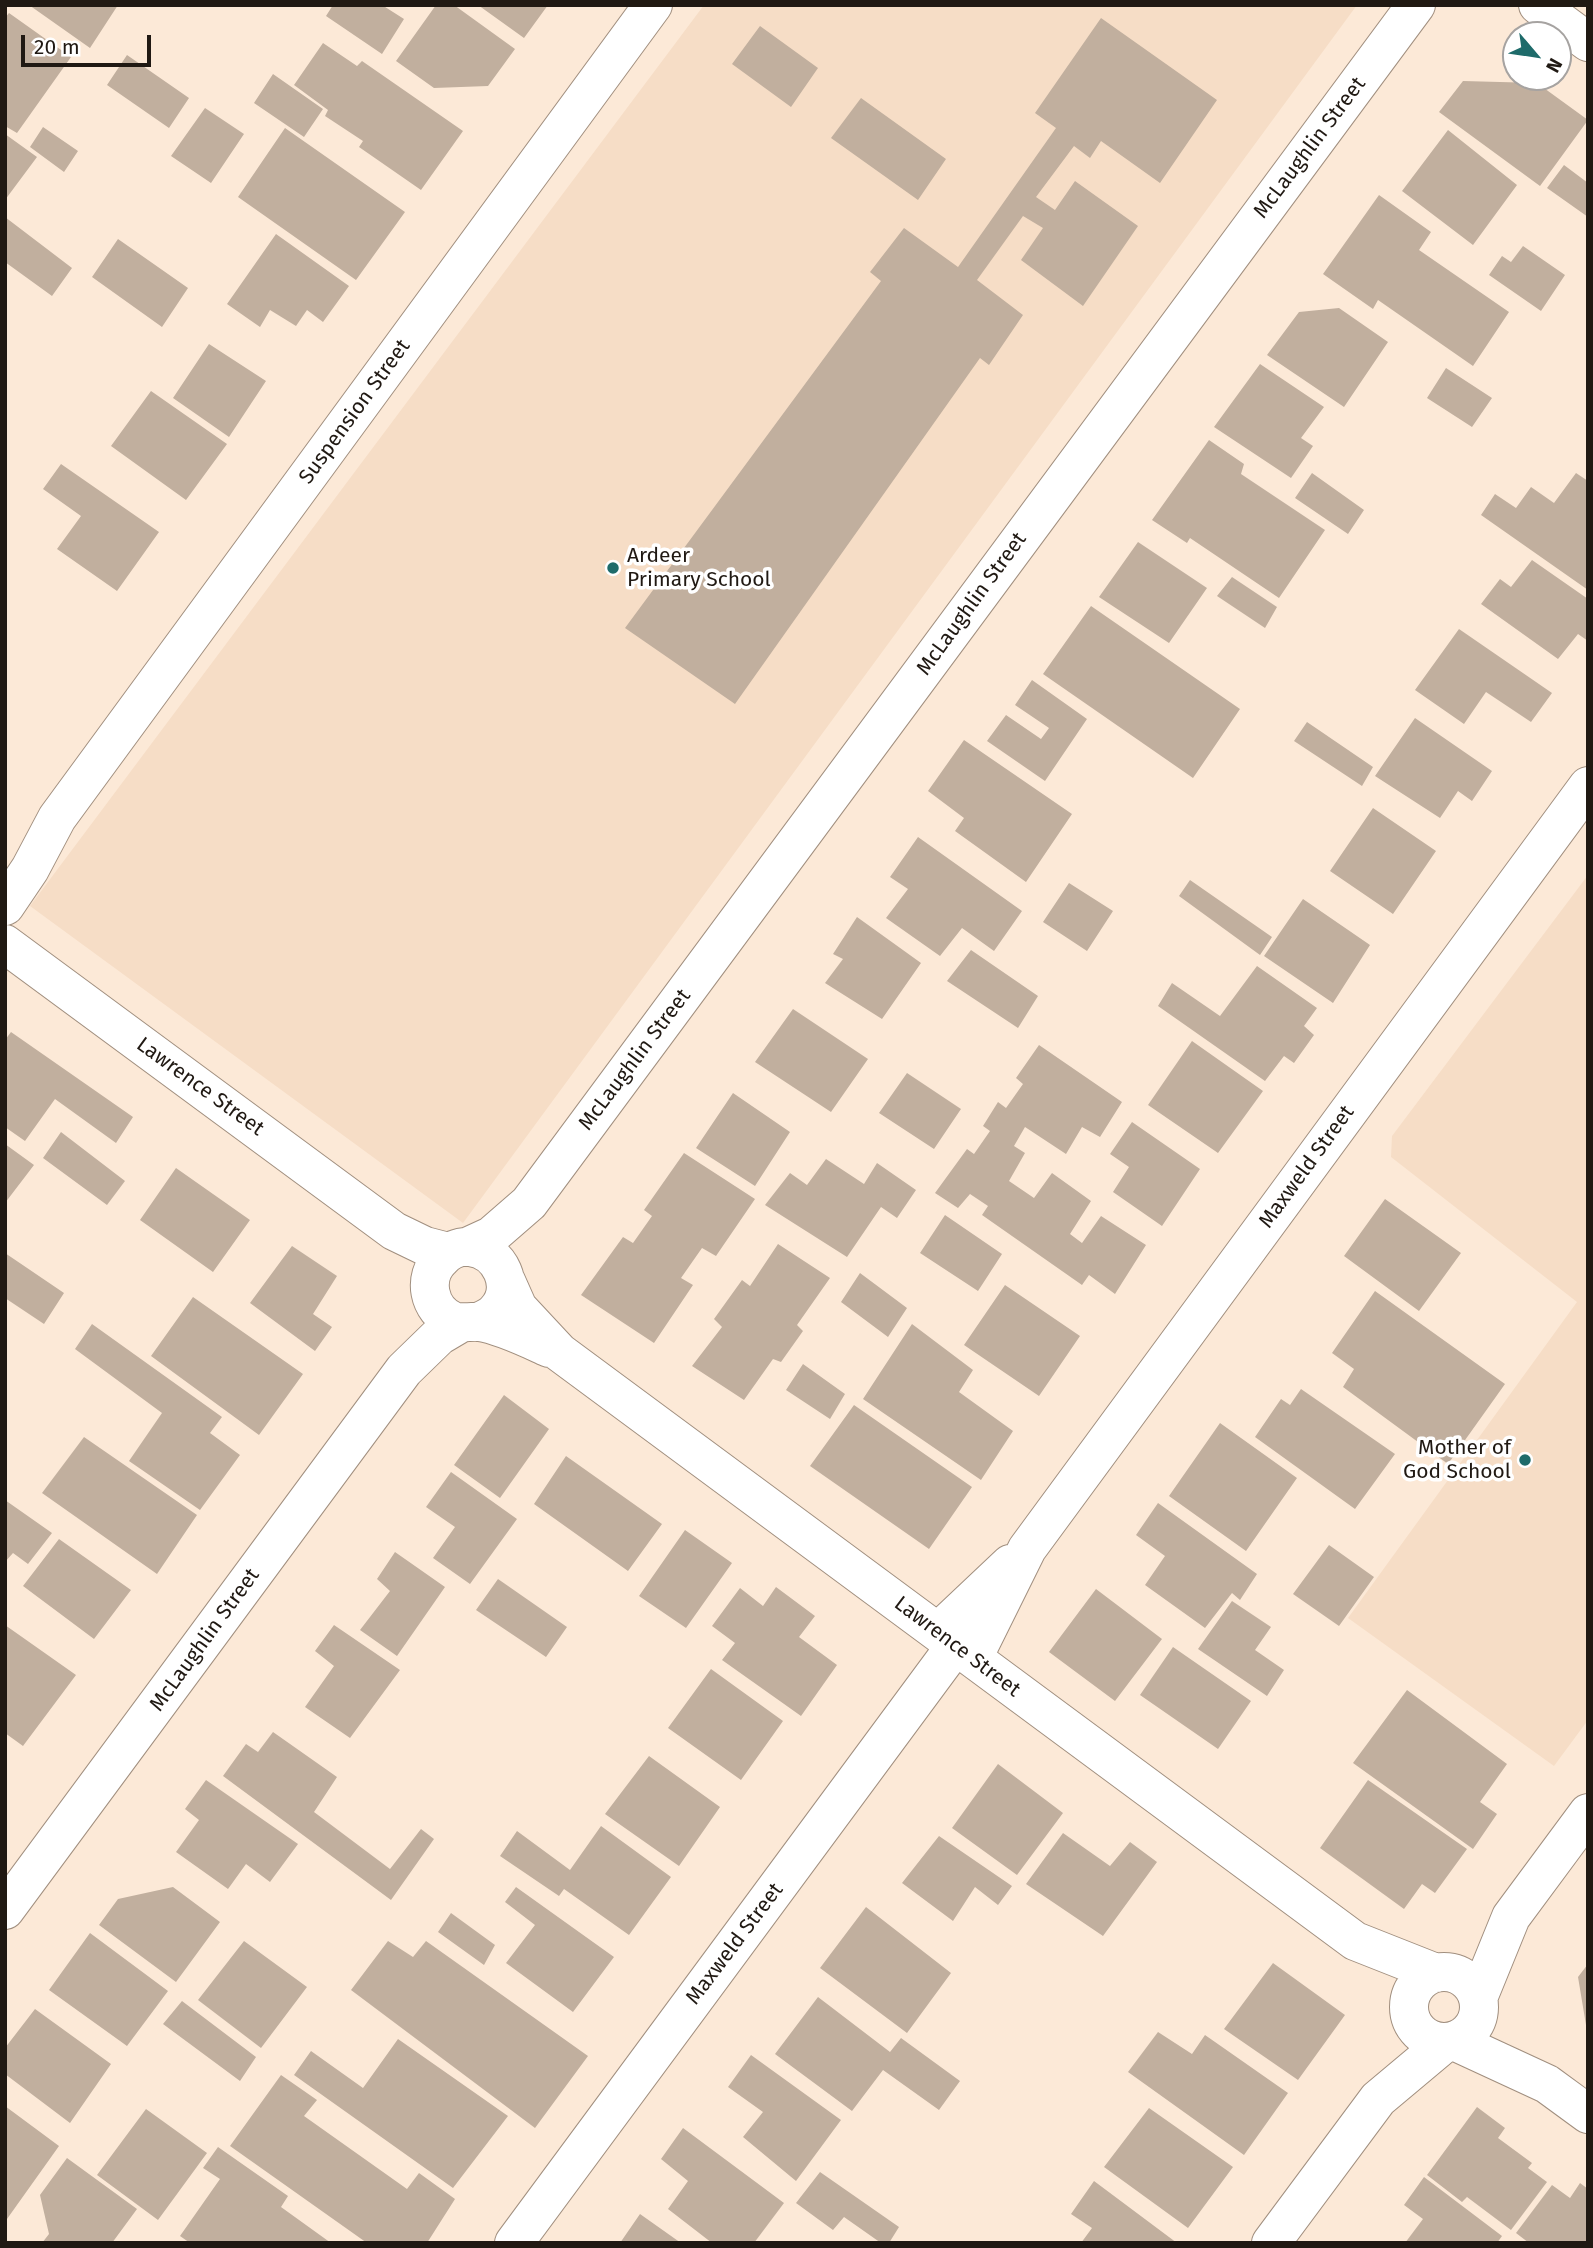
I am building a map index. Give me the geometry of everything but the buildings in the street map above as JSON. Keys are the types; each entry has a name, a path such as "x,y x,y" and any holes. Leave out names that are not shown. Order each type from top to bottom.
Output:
{"street":[{"name":"Suspension Street","path":"5,906 30,869 57,818 653,5"},
{"name":"McLaughlin Street","path":"404,1370 422,1331 444,1269 491,1236 528,1203 1416,5"},
{"path":"1538,5 1588,42"},
{"name":"Maxweld Street","path":"514,2243 1588,786"},
{"name":"Suspension Street","path":"5,865 57,818"},
{"name":"Lawrence Street","path":"5,944 394,1231 425,1247 444,1269"},
{"name":"McLaughlin Street","path":"504,1276 512,1242 528,1203"},
{"path":"479,1249 489,1254 497,1261 504,1276 503,1301 496,1311 470,1323 451,1320 435,1305 444,1269 479,1249"},
{"name":"Lawrence Street","path":"504,1276 517,1308 559,1352 1354,1941 1410,2013"},
{"name":"McLaughlin Street","path":"5,1910 404,1370 439,1336 470,1323"},
{"name":"Lawrence Street","path":"470,1323 516,1334 559,1352"},
{"path":"1478,2002 1511,1917 1588,1813"},
{"path":"1378,2099 1410,2013 1413,1990 1427,1976 1441,1972 1511,1917"},
{"name":"Lawrence Street","path":"1354,1941 1441,1972"},
{"path":"1271,2243 1378,2099 1450,2041 1464,2035 1472,2027 1478,2017 1478,2002 1473,1988 1466,1979 1457,1974 1441,1972"},
{"path":"1478,2002 1547,2084"},
{"path":"1410,2013 1416,2027 1424,2036 1434,2041 1450,2041 1547,2084 1588,2114"}],"shaded area":[{"name":"Ardeer Primary School","path":"704,5 1357,5 463,1223 30,906"},
{"name":"Mother of God School","path":"1588,875 1588,1720 1554,1766 1348,1618 1577,1302 1391,1157 1392,1136"}],"place":[{"name":"Ardeer Primary School","path":"613,568"},
{"name":"Mother of God School","path":"1525,1460"}]}
